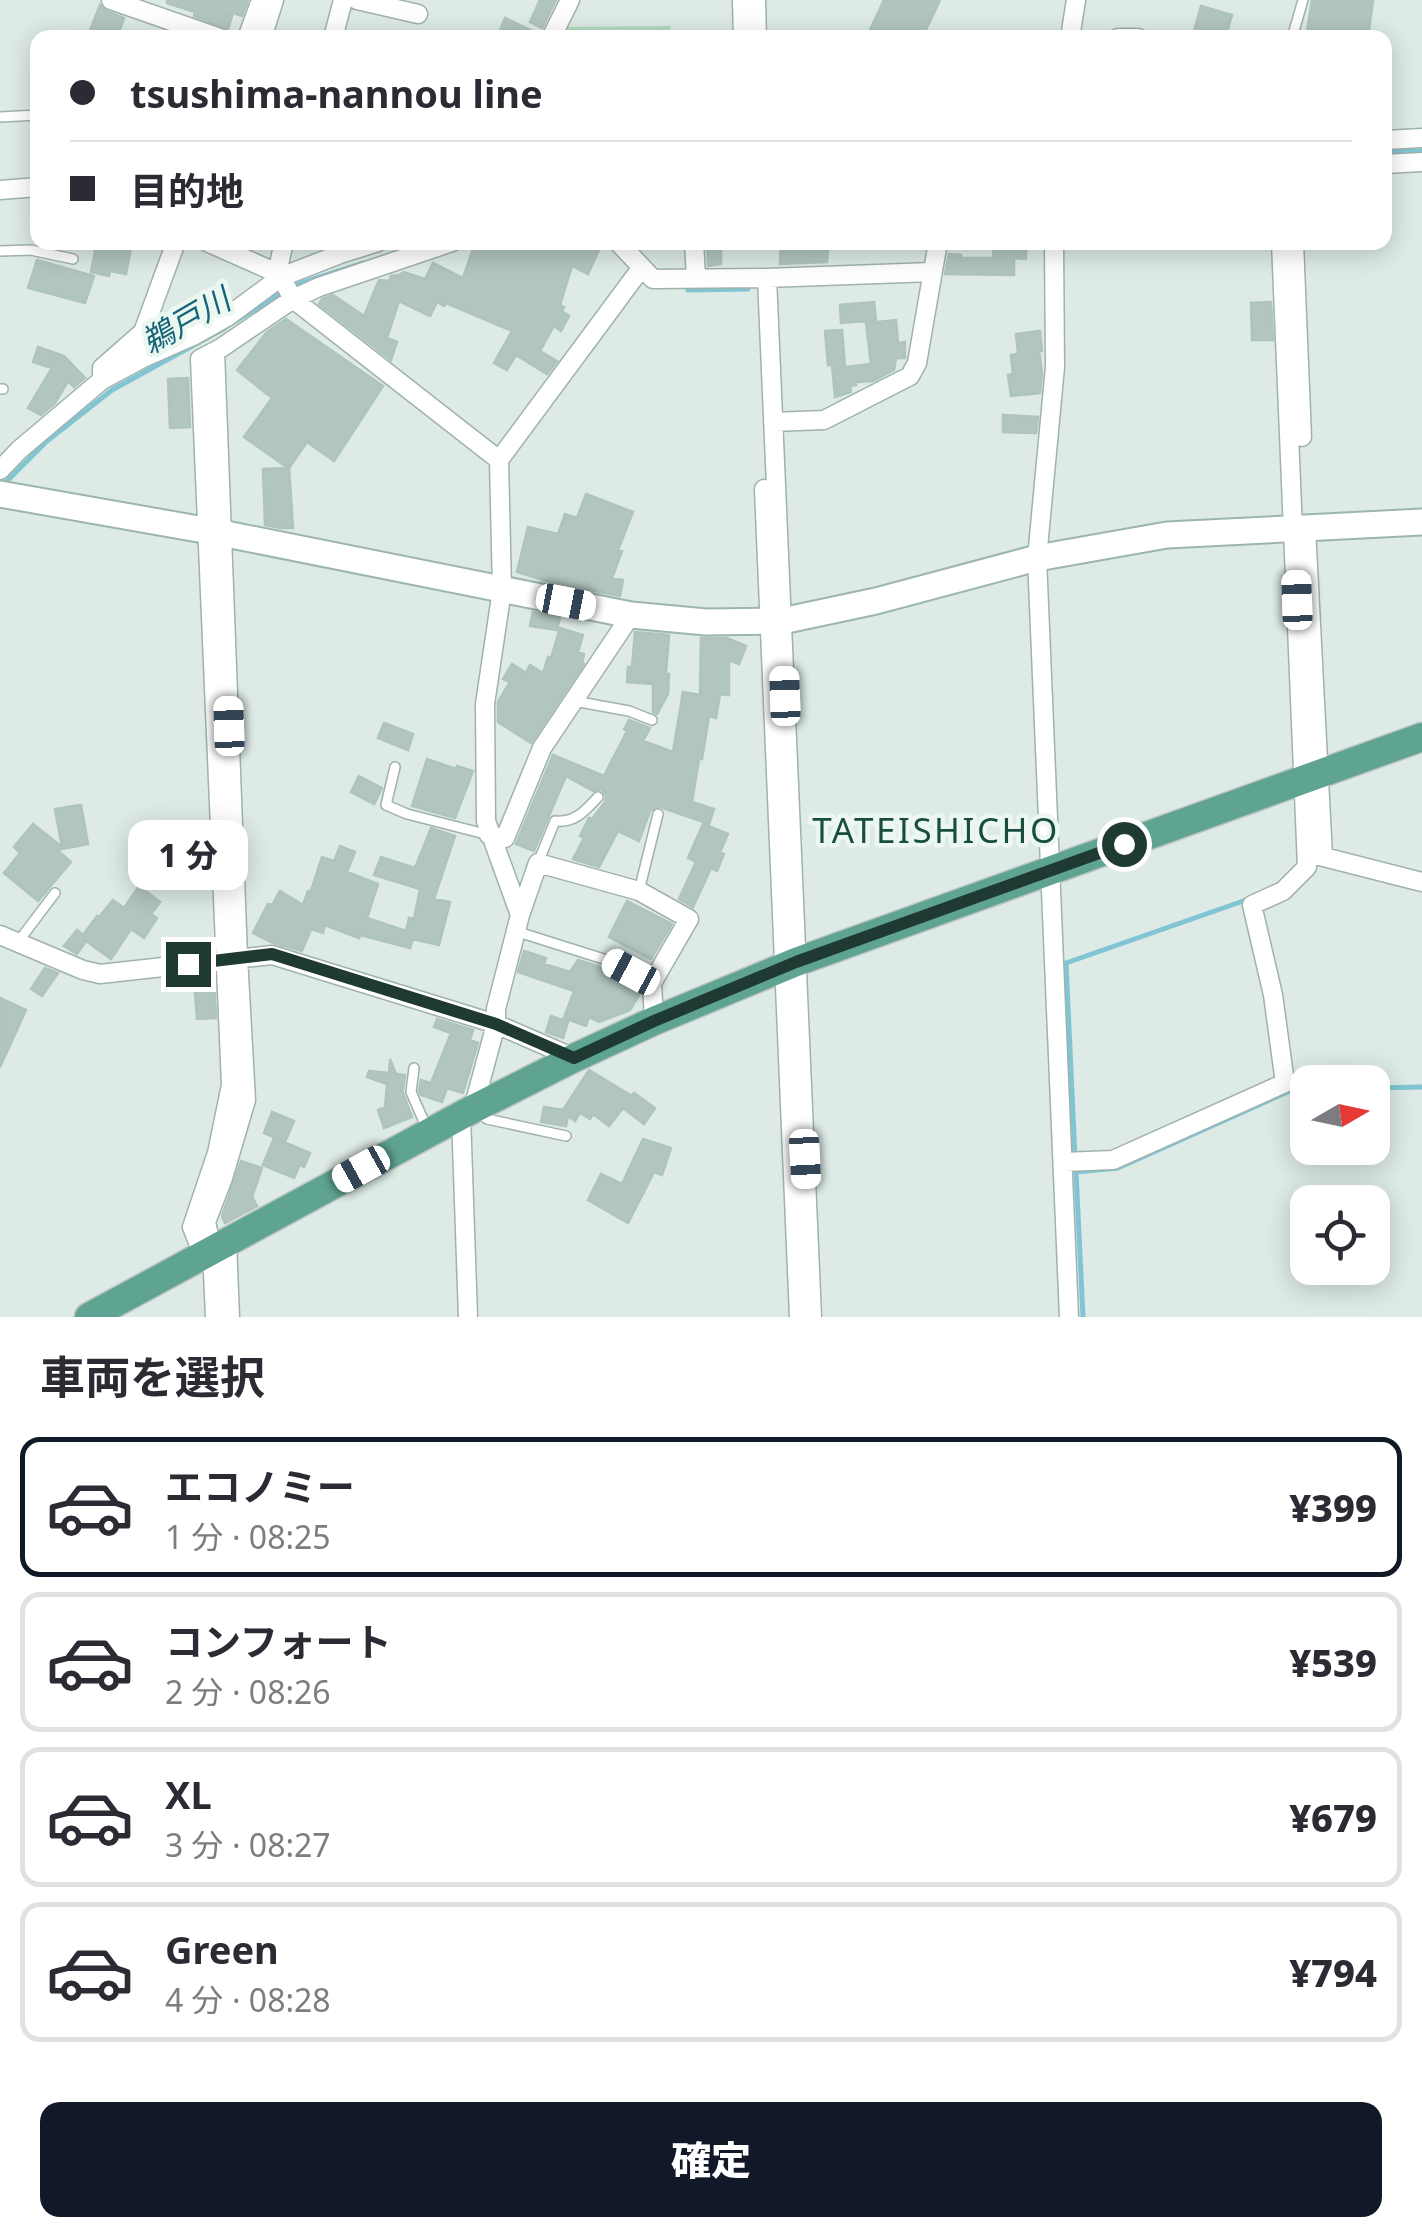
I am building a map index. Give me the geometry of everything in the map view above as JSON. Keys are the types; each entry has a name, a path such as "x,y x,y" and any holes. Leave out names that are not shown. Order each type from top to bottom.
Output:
{"main road":[{"path":"89,1317 467,1112 654,1021 790,964 1422,738"}],"street":[{"path":"111,0 197,30"},
{"path":"250,30 260,0"},
{"path":"265,30 274,0"},
{"path":"335,30 343,0"},
{"path":"357,0 418,14"},
{"path":"555,30 570,0"},
{"path":"742,0 743,30"},
{"path":"756,0 757,30"},
{"path":"1071,30 1076,0"},
{"path":"1392,140 1422,138"},
{"path":"1392,164 1422,162"},
{"path":"0,190 30,187"},
{"path":"102,380 102,368 142,332 173,250"},
{"path":"144,358 187,250"},
{"path":"222,250 285,285 499,460"},
{"path":"284,250 285,285"},
{"path":"353,250 102,380 19,450 3,493 631,615 706,622 776,621 876,601 1037,558 1167,535 1422,522"},
{"path":"230,1317 206,1222 246,1100 231,958 214,532 215,351 285,285 319,287 428,250"},
{"path":"626,250 653,278 932,272"},
{"path":"694,250 696,278"},
{"path":"772,422 824,420 910,376 917,362 936,250"},
{"path":"1054,250 1055,367 1037,558 1069,1317"},
{"path":"1063,1162 1114,1160 1284,1083 1273,995 1252,905 1284,891 1315,855 1300,527 1282,250"},
{"path":"1294,250 1300,527"},
{"path":"518,923 486,820 485,704 502,590 499,460 642,267"},
{"path":"761,278 772,422 776,621"},
{"path":"761,278 790,964 799,1317"},
{"path":"132,342 144,358"},
{"path":"489,835 506,838 542,748 631,615"},
{"path":"1315,855 1422,882"},
{"path":"468,1317 467,1112 496,1024 496,1009 518,923 538,863 639,891 690,919 652,983 654,1021"},
{"path":"9,938 100,974 272,954 496,1024 574,1058"},
{"path":"790,964 812,1317"},
{"path":"214,1249 216,1317"}],"lane":[{"path":"1294,30 1303,0"},
{"path":"0,117 30,115"},
{"path":"0,251 30,250 72,259"},
{"path":"574,700 629,710 652,720"},
{"path":"395,767 386,805 406,814 489,835"},
{"path":"538,863 555,821 567,822 580,816 598,797"},
{"path":"639,891 658,814"},
{"path":"9,938 55,893"},
{"path":"518,923 610,960 652,983"},
{"path":"414,1068 411,1092 428,1133"},
{"path":"467,1112 566,1136"}],"green space":[{"path":"671,26 670,30 563,30"}],"building":[{"path":"167,0 248,0 242,16 233,13 228,29"},
{"path":"540,0 556,0 542,28 530,22"},
{"path":"884,0 940,0 926,30 870,30"},
{"path":"1312,0 1373,0 1369,30 1307,30"},
{"path":"100,5 124,18 120,30 90,30"},
{"path":"1201,6 1232,15 1227,30 1194,30"},
{"path":"505,18 530,30 500,30"},
{"path":"130,250 126,274 91,272 95,251"},
{"path":"473,250 599,250 588,274 572,266 560,305 569,316 561,331 554,326 540,351 557,361 547,374 516,355 507,370 494,363 512,331 446,303 444,306 437,302 430,316 399,301 387,338 397,342 391,360 319,304 333,295 364,316 379,280 389,281 391,276 404,272 425,279 433,263 463,278"},
{"path":"707,250 721,250 721,264 708,266"},
{"path":"781,250 828,250 827,262 780,264"},
{"path":"994,250 1026,250 1026,259 1014,258 1014,275 945,274 949,254 993,258"},
{"path":"37,260 94,276 85,303 28,288"},
{"path":"874,302 876,320 841,323 840,305"},
{"path":"1271,302 1273,340 1252,340 1251,303"},
{"path":"286,319 383,386 334,461 307,442 289,468 293,528 265,525 263,469 288,468 244,437 272,398 237,370 267,332"},
{"path":"896,320 898,343 905,342 905,358 896,358 894,370 873,381 855,382 850,386 851,392 835,397 825,331 842,330 845,367 871,364 866,323"},
{"path":"1040,331 1040,393 1011,396 1008,375 1013,374 1011,355 1018,354 1016,334"},
{"path":"38,347 64,356 85,378 74,387 68,381 55,403 41,415 28,408 52,368 33,362"},
{"path":"188,378 190,427 170,428 168,379"},
{"path":"1003,415 1038,417 1036,433 1003,432"},
{"path":"586,494 633,512 612,578 623,580 620,596 517,572 528,527 558,534 565,514 577,518"},
{"path":"533,612 560,617 557,630 530,626"},
{"path":"560,628 583,635 578,652 584,654 584,664 531,743 498,722 498,702 510,682 503,679 512,664 526,673 530,665 543,673"},
{"path":"635,632 669,635 668,694 657,714 653,712 653,684 627,682"},
{"path":"701,638 727,638 746,646 739,664 729,660 729,695 720,694 716,718 709,716 699,759 692,802 714,809 709,824 657,806 650,811 639,841 618,831 599,867 573,859 589,818 606,796 601,789 593,791 566,776 534,851 516,844 553,755 604,776 629,720 650,728 643,741 673,752 683,692 700,695"},
{"path":"384,723 413,734 408,750 378,738"},
{"path":"427,759 473,771 455,818 412,806"},
{"path":"359,776 382,788 374,804 351,792"},
{"path":"81,805 88,844 57,850 71,862 38,901 4,873 20,853 14,847 33,824 62,847 55,809"},
{"path":"703,824 728,834 717,871 711,868 693,907 679,899 696,862 688,858"},
{"path":"431,828 455,836 434,899 450,902 439,945 413,939 410,948 360,935 359,938 325,925 323,933 311,929 302,951 253,933 268,904 272,905 280,891 303,905 322,857 334,861 340,846 355,852 347,872 378,884 367,918 406,931 409,918 414,919 420,889 374,875 381,857 415,868"},
{"path":"142,857 159,875 147,887 129,869"},
{"path":"139,886 160,902 151,914 157,918 144,938 131,929 111,959 86,941 77,954 64,946 77,930 83,935 113,900 124,908"},
{"path":"627,901 672,924 651,959 609,937"},
{"path":"524,951 546,958 544,964 570,972 578,960 607,969 620,976 616,981 639,995 630,1010 599,1022 589,1017 586,1026 564,1018 574,991 518,972"},
{"path":"45,968 58,973 42,996 31,989"},
{"path":"214,980 216,1018 197,1019 194,982"},
{"path":"0,998 26,1010 0,1067"},
{"path":"551,1016 568,1022 563,1038 546,1032"},
{"path":"437,1019 473,1030 470,1040 478,1043 463,1093 447,1088 442,1102 419,1091 421,1080 431,1083 451,1033 434,1027"},
{"path":"390,1059 396,1074 405,1075 401,1088 412,1117 384,1128 378,1110 385,1107 387,1084 367,1077 369,1071 389,1073"},
{"path":"589,1070 655,1108 644,1124 623,1108 609,1126 593,1114 590,1119 580,1113 575,1121 568,1116 566,1126 541,1122 544,1107 563,1110"},
{"path":"272,1112 294,1121 285,1142 264,1133"},
{"path":"274,1138 310,1153 294,1178 263,1165"},
{"path":"643,1139 671,1148 662,1175 654,1172 628,1223 588,1200 601,1174 622,1184"},
{"path":"241,1161 262,1168 252,1197 257,1206 225,1223 222,1216"}],"waterway":[{"name":"鵜戸川","path":"1392,152 1422,150"},
{"name":"鵜戸川","path":"234,322 295,285 364,263"},
{"path":"688,285 688,290 748,289"},
{"name":"鵜戸川","path":"3,485 47,441 112,390 225,328"},
{"path":"1075,1157 1066,963 1249,899"},
{"path":"1390,1088 1422,1087"},
{"path":"1083,1317 1076,1172 1118,1168 1290,1091"}],"district":[{"name":"TATEISHICHO","path":"936,831"}],"route":[{"path":"188,964 272,954 496,1024 574,1058 796,962 1124,844"}]}
